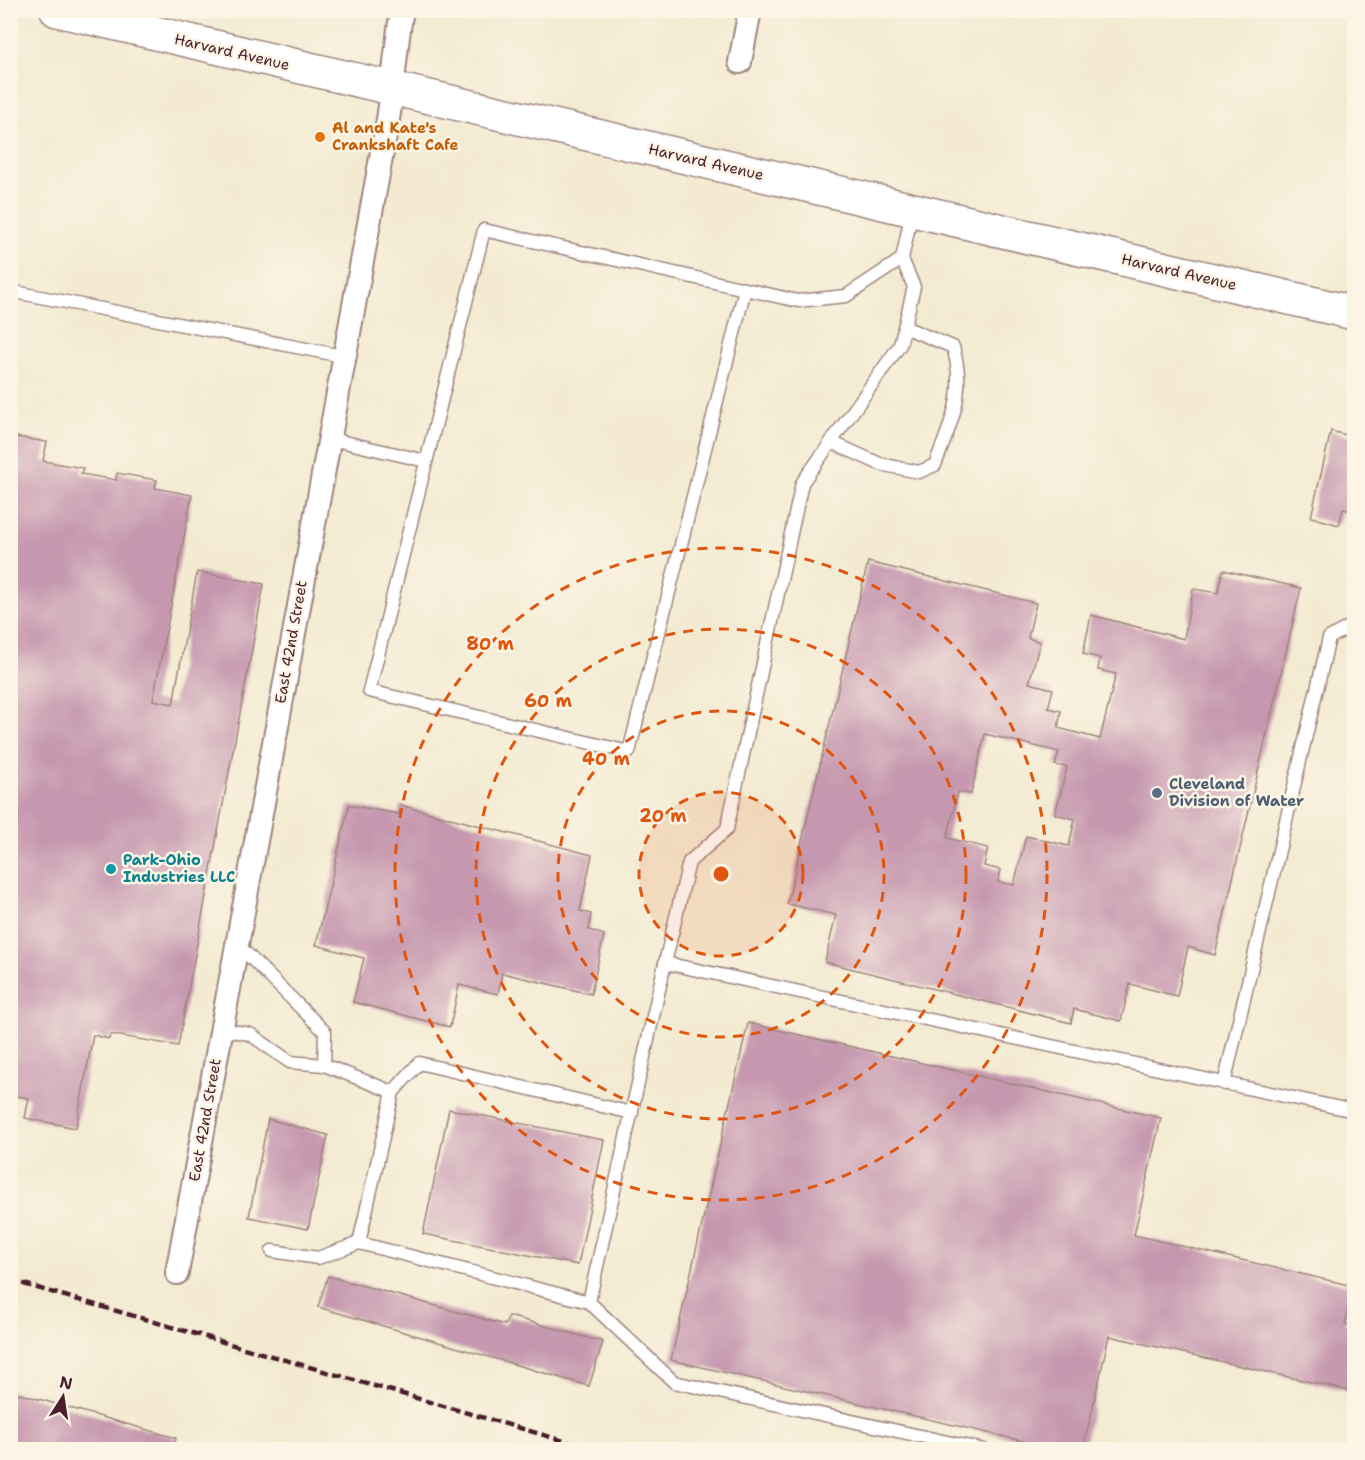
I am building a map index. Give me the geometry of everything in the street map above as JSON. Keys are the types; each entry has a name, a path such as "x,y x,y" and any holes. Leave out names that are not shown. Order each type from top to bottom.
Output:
{"main road":[{"name":"Harvard Avenue","path":"57,10 1354,313"}],"street":[{"name":"East 42nd Street","path":"177,1273 327,438 393,89 393,55 402,10"},
{"path":"740,62 750,10"}],"lane":[{"path":"589,1302 689,862 727,829 802,483 900,345 914,287 902,259 912,209"},
{"path":"745,289 629,752 369,691 484,230 745,289 798,301 846,296 902,259"},
{"path":"10,291 342,356"},
{"path":"831,442 880,464 919,472 935,465 956,411 960,370 953,347 904,327"},
{"path":"327,438 426,461"},
{"path":"1224,1084 1329,638 1354,624"},
{"path":"237,944 325,1032 324,1065"},
{"path":"665,963 1354,1112"},
{"path":"221,1029 250,1034 290,1062 324,1065 393,1092"},
{"path":"359,1243 393,1092 419,1063 632,1113"},
{"path":"272,1251 318,1258 359,1243 589,1302 674,1382 984,1449"}],"building":[{"path":"1331,431 1354,437 1354,511 1343,509 1339,525 1311,517"},
{"name":"Park-Ohio Industries LLC","path":"10,436 47,442 43,461 83,468 81,474 116,480 117,473 157,480 155,488 192,495 153,700 173,704 197,572 264,584 178,1046 110,1034 109,1039 93,1035 76,1128 25,1118 29,1098 10,1095"},
{"name":"Cleveland Division of Water","path":"868,562 1036,603 1028,638 1040,642 1029,683 1053,689 1048,708 1061,711 1058,728 1100,739 1116,674 1098,670 1100,658 1083,654 1091,615 1184,639 1193,589 1218,593 1223,570 1301,588 1215,955 1188,947 1177,996 1130,984 1121,1021 1074,1009 1071,1023 825,962 836,915 787,904","holes":["985,734 1059,752 1055,765 1067,767 1055,814 1075,819 1069,846 1026,836 1014,885 998,882 1001,870 984,866 988,848 947,838 958,792 971,794"]},
{"path":"349,805 399,814 400,805 592,855 580,911 591,914 589,930 604,935 591,994 502,973 498,994 459,985 450,1027 353,1002 364,958 316,945"},
{"path":"748,1023 1161,1118 1134,1235 1353,1286 1345,1324 1354,1326 1354,1370 1350,1391 1109,1336 1083,1450 1062,1450 671,1360"},
{"path":"449,1109 604,1140 578,1265 423,1234"},
{"path":"268,1119 328,1135 308,1229 249,1217"},
{"path":"328,1276 505,1325 509,1316 603,1342 589,1386 318,1307"},
{"path":"10,1391 176,1438 173,1450 10,1450"}],"railway":[{"path":"10,1280 595,1450"}],"place":[{"name":"Al and Kate's Crankshaft Cafe","path":"320,137"},
{"name":"Cleveland Division of Water","path":"1157,793"},
{"name":"Park-Ohio Industries LLC","path":"111,869"}]}
